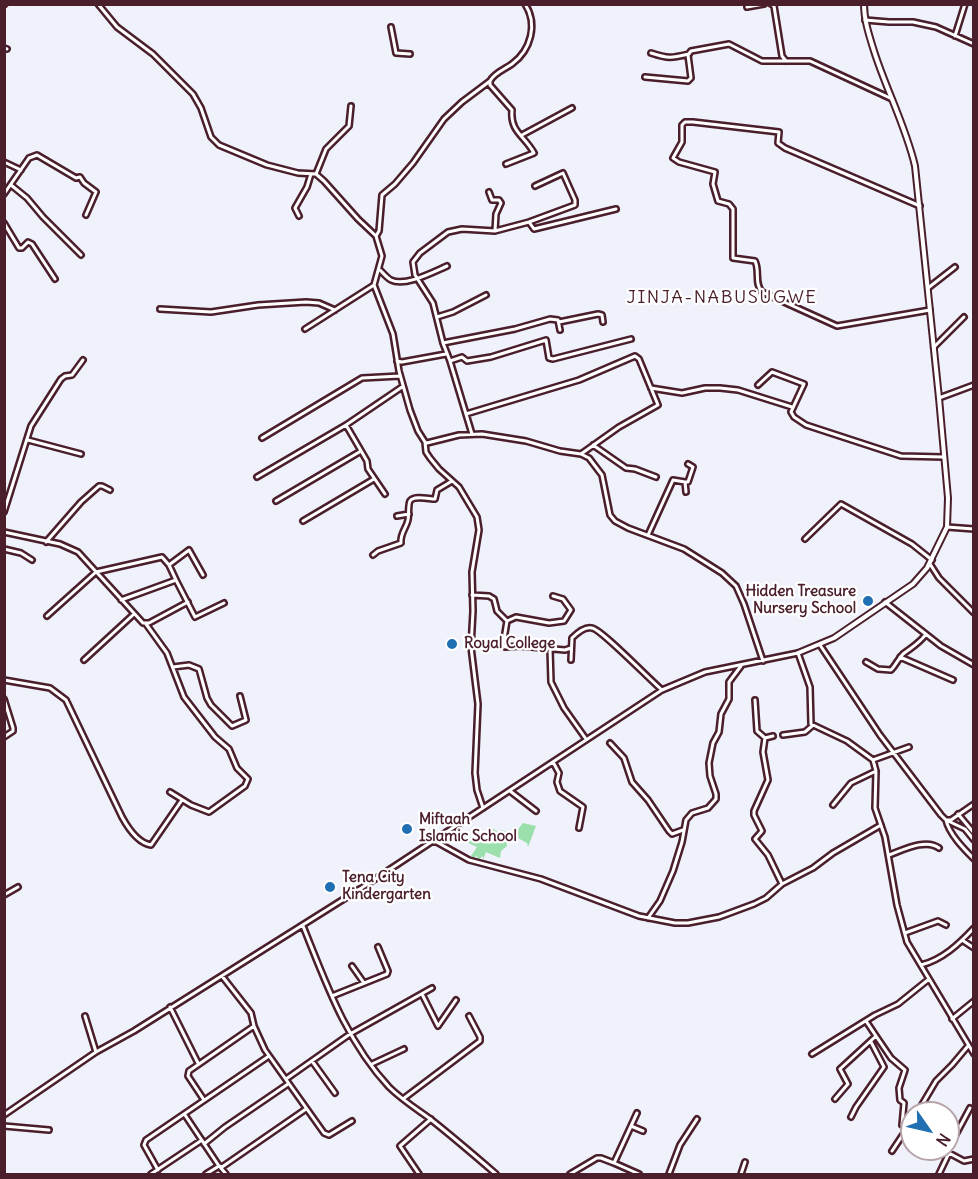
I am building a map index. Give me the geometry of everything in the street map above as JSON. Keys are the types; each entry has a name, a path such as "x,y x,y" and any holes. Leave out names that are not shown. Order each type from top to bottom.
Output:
{"street":[{"path":"98,4 117,27 153,54 194,94 211,137 219,145 260,163 298,173 313,174 324,181 376,236 382,252 380,270 374,285 305,329"},
{"path":"376,236 379,231 382,195 413,163 444,119 492,77 517,60 528,45 532,20 525,4"},
{"path":"747,7 765,4"},
{"path":"771,4 774,6 782,56 786,61"},
{"path":"4,1115 96,1052 134,1031 303,926 662,690 705,672 798,653 820,645 857,623 913,584 931,562 947,527 948,498 920,206 913,158 865,20 864,4"},
{"path":"955,36 965,4"},
{"path":"865,20 913,22 974,44"},
{"path":"391,27 396,52 410,54"},
{"path":"651,53 678,58 697,50 729,44 762,61 804,60 813,62 891,98"},
{"path":"645,78 690,81 689,54"},
{"path":"490,81 490,85 510,108 513,126 522,135 533,154 506,164"},
{"path":"299,216 295,208 326,149 349,126 351,106"},
{"path":"522,135 572,108"},
{"path":"920,206 785,147 778,143 779,132 693,122 685,122 682,125 682,142 674,158 679,162 715,172 713,184 718,201 729,204 732,209 733,258 755,261 757,282 762,292 837,326 930,310"},
{"path":"4,194 30,158 37,155 76,178 80,177 97,193 86,215"},
{"path":"4,162 21,170"},
{"path":"472,434 446,354 433,303 415,275 414,265 416,258 448,232 462,229 495,231 529,222 575,205 563,173 536,186"},
{"path":"11,185 27,198 81,255"},
{"path":"489,192 492,200 499,200 501,203 496,214 495,231"},
{"path":"529,222 534,229 616,209"},
{"path":"4,223 20,248 28,242 32,244 55,279"},
{"path":"380,270 392,280 400,282 447,267"},
{"path":"928,288 955,267"},
{"path":"374,285 393,334 402,387 418,431 425,442 426,452 439,469 453,481 471,505 478,523 479,530 472,572 471,647 477,686 477,790 483,808"},
{"path":"437,317 453,312 486,295"},
{"path":"160,309 211,312 258,305 306,302 320,303 335,310"},
{"path":"443,343 515,329 550,319 556,319 559,322 598,314 602,315 603,322"},
{"path":"934,347 964,318"},
{"path":"559,322 560,330"},
{"path":"450,361 462,357 467,361 491,357 546,340 549,358 553,359 631,339"},
{"path":"397,361 446,354"},
{"path":"466,414 579,380 635,356 639,359 658,405 619,427 581,454"},
{"path":"4,512 31,426 63,376 72,375 83,360"},
{"path":"758,385 772,372 804,384 791,412 794,417 806,425 906,457 944,458"},
{"path":"262,438 362,378 400,376"},
{"path":"939,398 974,386"},
{"path":"257,477 346,425 402,387"},
{"path":"651,388 682,393 705,387 729,389 793,407"},
{"path":"346,425 374,479 385,494"},
{"path":"425,442 427,444 450,437 472,434 502,437 581,454 594,463 602,475 612,518 628,528 684,549 722,573 736,586 763,661"},
{"path":"27,439 81,454"},
{"path":"592,445 626,468 656,477"},
{"path":"276,501 361,451"},
{"path":"648,536 673,480 688,482 693,467 688,464"},
{"path":"303,521 374,479"},
{"path":"373,555 401,543 401,533 409,518 411,500 435,499 437,490 453,481"},
{"path":"685,482 686,492"},
{"path":"46,542 81,502 99,486 110,490"},
{"path":"805,539 841,504 912,544 931,562 939,578 974,613"},
{"path":"397,516 409,514"},
{"path":"947,527 974,529"},
{"path":"4,532 60,544 75,550 141,622 146,624 167,653 184,697 215,737 229,748 237,768 248,779 244,786 209,812 170,792"},
{"path":"4,549 21,553 32,560"},
{"path":"169,565 189,550 203,575"},
{"path":"47,616 96,572 162,556 169,565 196,618 224,603"},
{"path":"121,600 176,580"},
{"path":"472,595 489,596 494,599 497,611 507,621"},
{"path":"507,621 516,617 549,622 564,621 571,610 563,599 553,596"},
{"path":"146,624 188,602"},
{"path":"885,602 941,646 974,665"},
{"path":"84,660 134,614"},
{"path":"507,621 503,640 505,647 572,648"},
{"path":"571,660 574,636 589,627 598,630 662,690"},
{"path":"866,662 878,669 888,671 926,634"},
{"path":"820,645 880,735 974,859"},
{"path":"550,649 551,682 564,708 586,740"},
{"path":"798,653 810,687 812,726 847,741 873,760 876,771 875,808 889,855 897,905 905,933 913,953 974,1053"},
{"path":"900,657 953,680"},
{"path":"173,667 189,665 199,669 205,693 211,705 232,726 246,720 240,696"},
{"path":"648,918 660,901 673,872 682,842 684,824 690,815 706,809 716,799 709,763 719,732 721,714 729,699 729,682 742,665"},
{"path":"4,680 50,688 66,700 128,829 147,844 151,844 182,800"},
{"path":"4,699 13,728 13,731 4,737"},
{"path":"755,699 757,731 765,738"},
{"path":"783,735 805,732 812,726"},
{"path":"765,738 773,736"},
{"path":"765,738 763,759 768,780 754,811 762,831 754,839 768,855 782,884"},
{"path":"610,743 624,758 632,782 664,825 672,834 683,830"},
{"path":"873,760 909,747"},
{"path":"553,762 559,773 557,782 560,791 583,807 579,828"},
{"path":"834,804 851,783 876,771"},
{"path":"510,791 536,811"},
{"path":"946,820 951,820 974,804"},
{"path":"958,814 974,833"},
{"path":"946,820 965,829 974,840"},
{"path":"433,840 469,860 541,879 648,918 688,923 719,917 760,901 782,884 813,868 833,853 881,825"},
{"path":"889,855 932,843 939,848"},
{"path":"4,894 18,887"},
{"path":"905,933 938,921 946,925"},
{"path":"303,926 314,957 350,1035 386,1083 494,1174"},
{"path":"921,965 931,963 947,954 974,928"},
{"path":"962,940 974,948"},
{"path":"332,996 382,977 388,972 378,947"},
{"path":"352,966 364,983"},
{"path":"222,976 251,1013 254,1026 269,1056 327,1135 352,1122"},
{"path":"812,1054 898,1004 929,979"},
{"path":"286,1079 382,1015 432,988"},
{"path":"422,994 438,1026 456,1000"},
{"path":"952,1019 974,1001"},
{"path":"170,1007 198,1063"},
{"path":"403,1099 480,1041 480,1036 469,1016"},
{"path":"85,1017 96,1052"},
{"path":"866,1021 891,1058 904,1070 899,1089 901,1101"},
{"path":"204,1100 187,1074 198,1063 254,1026"},
{"path":"835,1099 848,1084 840,1069 876,1036"},
{"path":"851,1117 884,1067 872,1042"},
{"path":"924,1101 936,1081 968,1046"},
{"path":"372,1064 404,1049"},
{"path":"158,1170 145,1149 145,1142 269,1056"},
{"path":"312,1061 335,1093"},
{"path":"151,1174 289,1084"},
{"path":"206,1174 306,1108"},
{"path":"960,1127 970,1108"},
{"path":"614,1163 637,1113"},
{"path":"185,1115 226,1174"},
{"path":"419,1174 400,1146 431,1119"},
{"path":"669,1174 680,1144 698,1119"},
{"path":"631,1125 643,1131"},
{"path":"4,1126 49,1130"},
{"path":"892,1151 900,1140"},
{"path":"939,1174 949,1153 964,1161 974,1160"},
{"path":"570,1174 588,1162 601,1158 636,1174"},
{"path":"741,1174 745,1162"}],"green space":[{"path":"523,823 536,826 528,847 527,843 516,837 515,833"},
{"path":"489,826 498,832 502,830 513,835 506,841 507,846 501,851 500,858 486,852 483,860 483,856 479,859 476,856 474,858 471,856 477,847 458,838 462,833 482,843"}],"place":[{"name":"Hidden Treasure Nursery School","path":"868,601"},
{"name":"Royal College","path":"452,644"},
{"name":"Miftaah Islamic School","path":"407,829"},
{"name":"Tena City Kindergarten","path":"330,887"}],"district":[{"name":"JINJA-NABUSUGWE","path":"722,298"}]}
